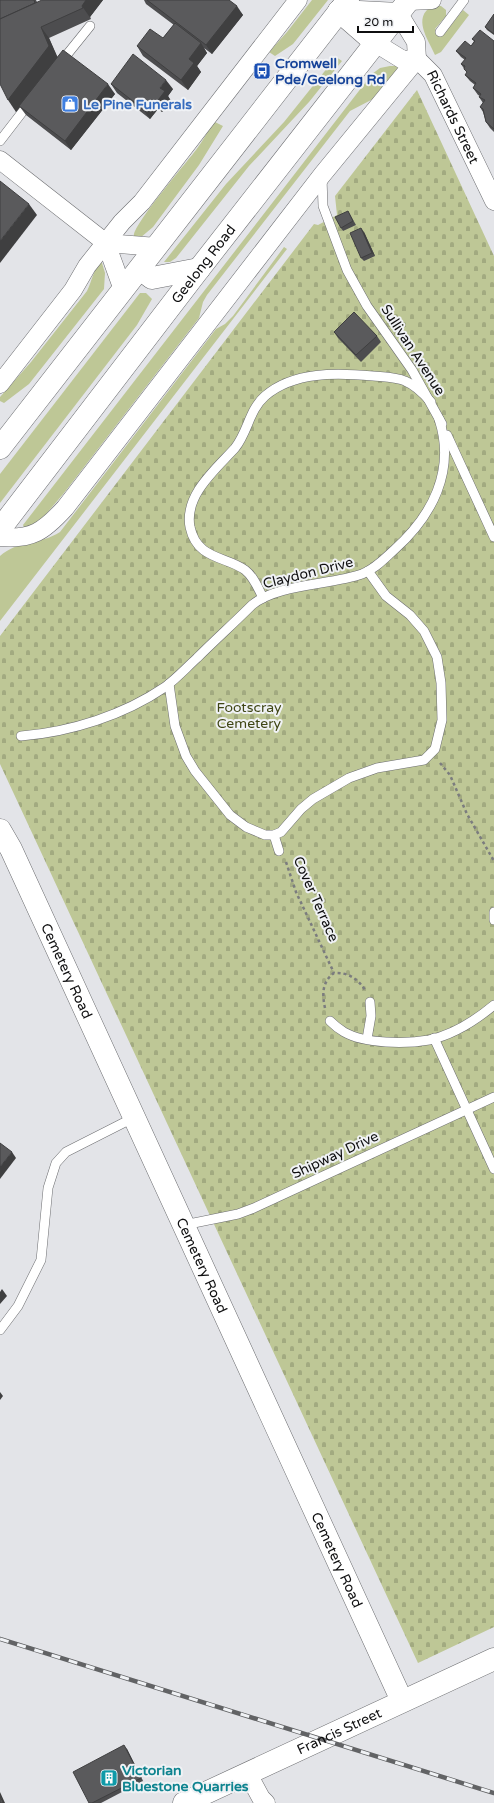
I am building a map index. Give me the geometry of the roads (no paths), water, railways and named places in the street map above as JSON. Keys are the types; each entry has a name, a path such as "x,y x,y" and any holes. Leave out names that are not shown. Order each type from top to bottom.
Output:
{"main road":[{"path":"343,5 406,5"},
{"path":"343,5 377,44"},
{"path":"0,448 343,5"},
{"name":"Geelong Road","path":"0,529 199,269 377,44 406,5"},
{"path":"140,269 152,278 199,269"},
{"name":"Cemetery Road","path":"0,830 184,1225 402,1701"},
{"name":"Francis Street","path":"184,1803 494,1659"}],"street":[{"path":"0,384 73,290 87,266 122,222 142,202 298,0"},
{"path":"406,5 432,0"},
{"name":"Richards Street","path":"406,5 416,42 417,59"},
{"name":"Richards Street","path":"377,44 403,60 417,59 427,67 434,78 494,202"},
{"path":"0,537 15,538 36,533 48,526 65,508 322,175 417,59"},
{"path":"0,160 106,243 123,290"},
{"path":"106,243 157,247"},
{"path":"248,1774 266,1803"}],"lane":[{"path":"440,32 464,0"},
{"path":"57,68 90,26"},
{"path":"0,141 38,93"},
{"name":"Sullivan Avenue","path":"322,175 323,206 347,270 367,306 397,348 431,402 494,537"},
{"path":"263,598 257,585 245,570 213,557 202,548 191,530 190,517 192,507 200,490 215,468 238,443 257,404 268,393 286,384 307,377 332,374 404,380 416,387 431,402"},
{"name":"Claydon Drive","path":"22,736 50,733 88,723 133,704 169,684 252,605 263,598 368,571 404,540 420,523 432,502 439,486 445,458 444,436 439,419"},
{"path":"169,684 171,707 175,726 186,756 195,771 211,793 234,819 265,835 274,835 283,830 301,809 337,784 366,771 422,761 432,754 439,740 442,713 441,683 434,650 419,625 386,596 368,571"},
{"name":"Cover Terrace","path":"274,835 279,851"},
{"path":"494,912 494,920"},
{"path":"367,1039 371,1016 370,1002"},
{"path":"330,1021 343,1032 367,1039 395,1042 434,1038 468,1022 494,1005"},
{"path":"434,1038 494,1169"},
{"name":"Shipway Drive","path":"184,1225 238,1214 254,1208 494,1097"},
{"path":"0,1330 18,1306 40,1260 48,1188 56,1163 66,1152 133,1118"}],"railway":[{"path":"0,1639 494,1793"}],"place":[{"name":"Cromwell Pde/Geelong Rd","path":"262,71"},
{"name":"Le Pine Funerals","path":"70,104"},
{"name":"Victorian Bluestone Quarries","path":"109,1778"}],"park label":[{"name":"Footscray Cemetery","path":"249,716"}]}
